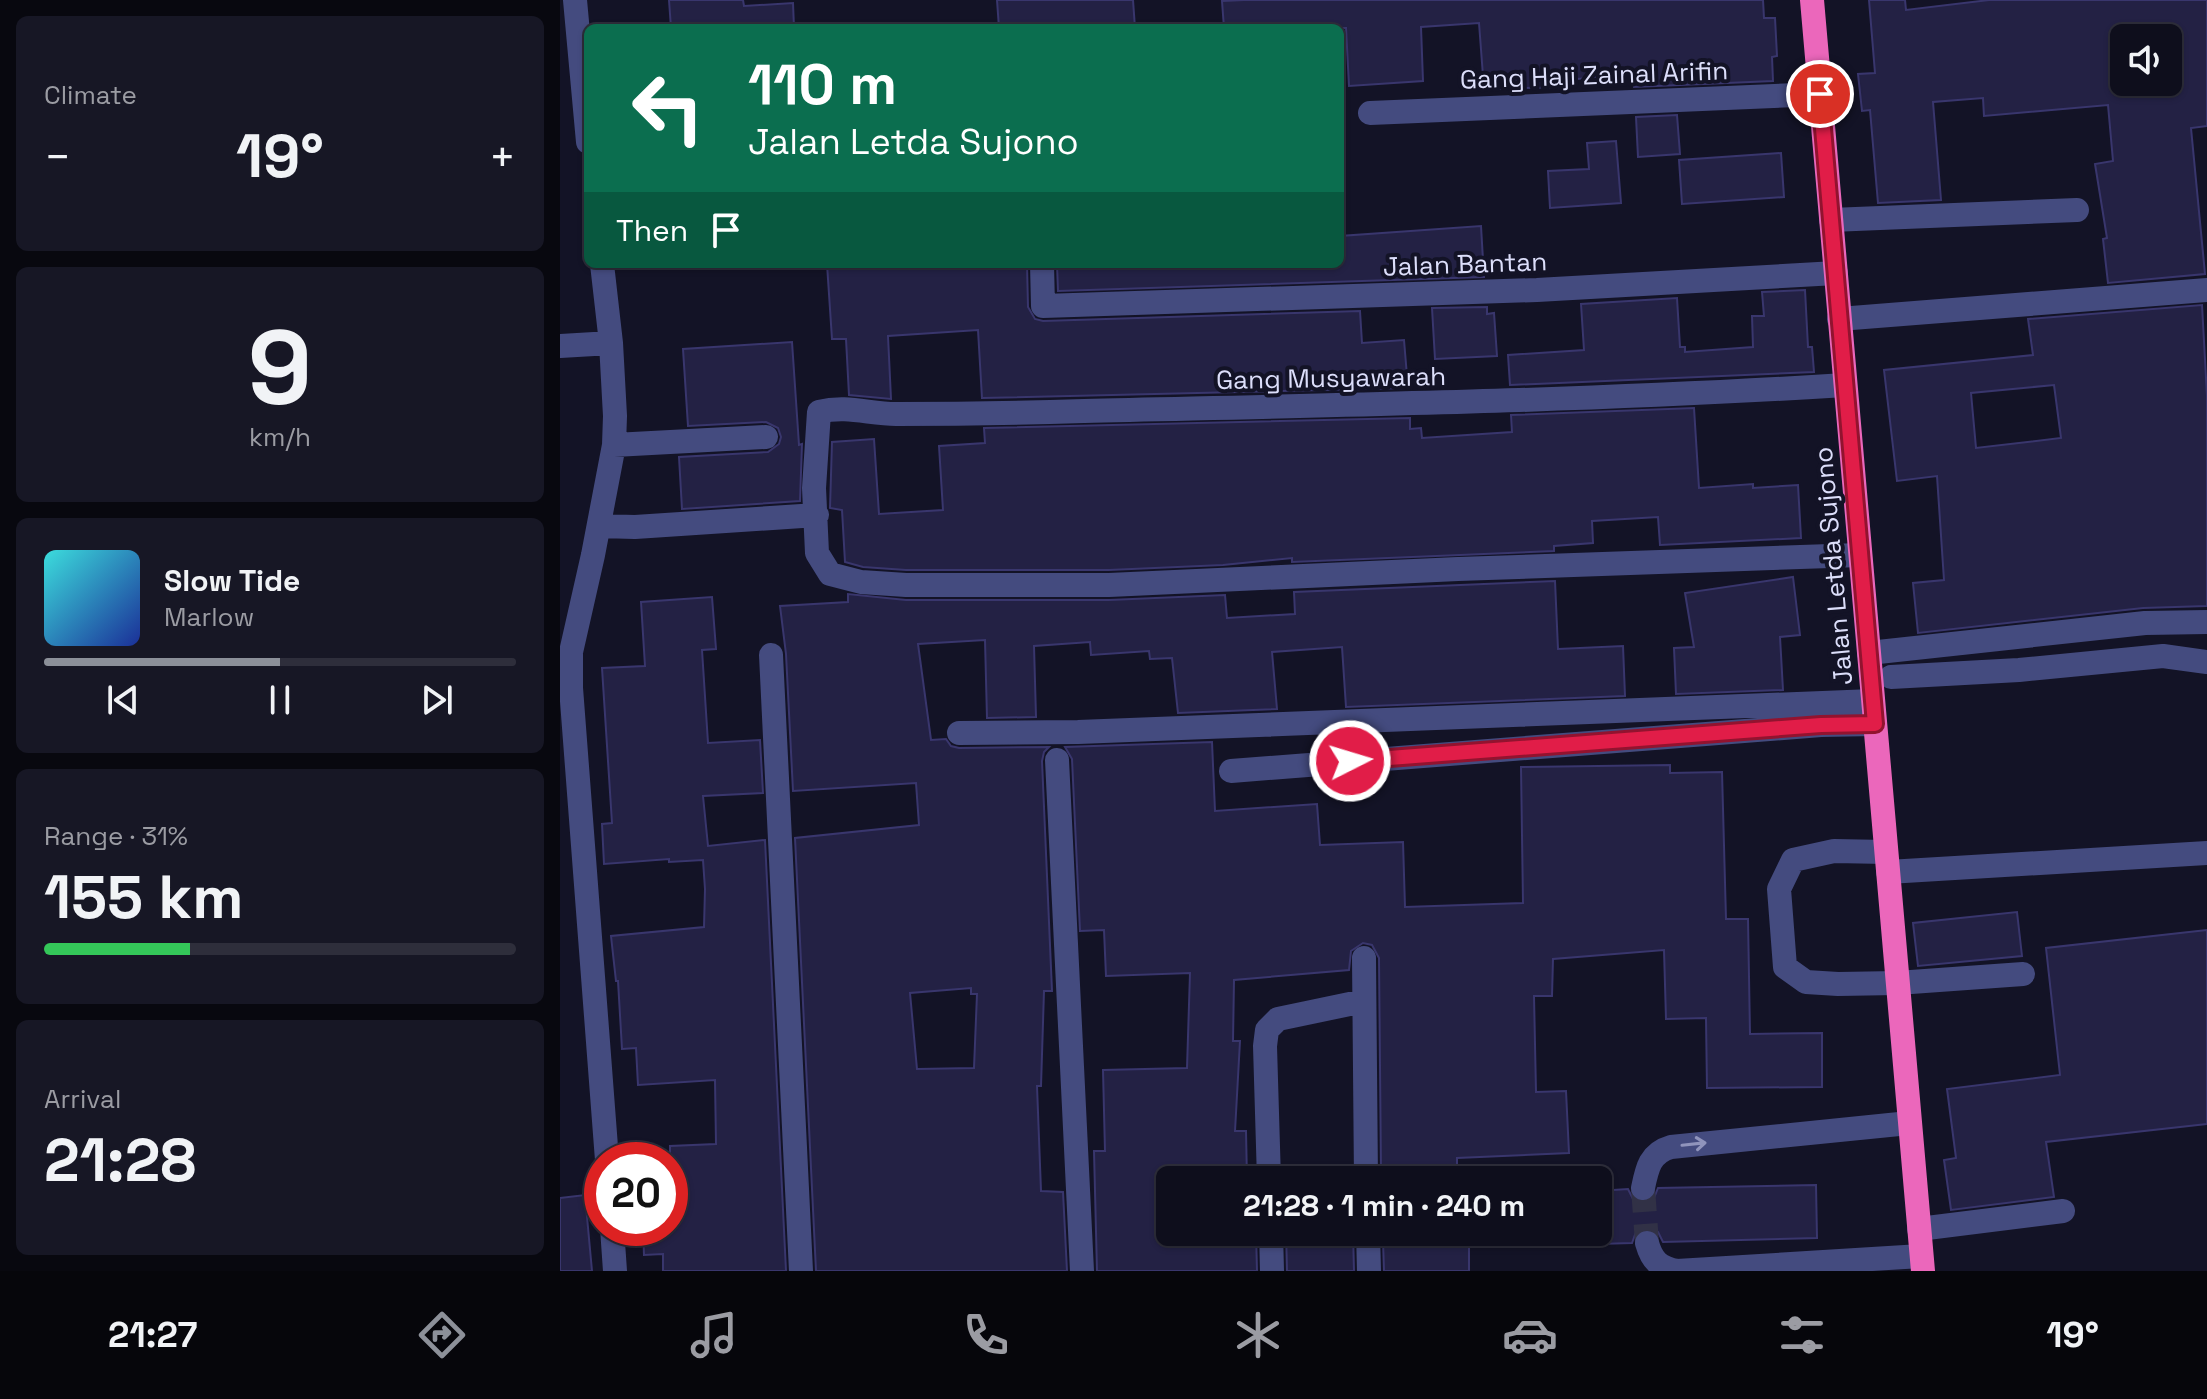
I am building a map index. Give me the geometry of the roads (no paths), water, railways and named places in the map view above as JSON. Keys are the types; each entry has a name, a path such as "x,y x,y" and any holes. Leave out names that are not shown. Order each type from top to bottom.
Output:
{"highway":[{"name":"Jalan Letda Sujono","path":"1812,0 1922,1264"}],"street":[{"path":"575,0 569,62 584,125"},
{"name":"Gang Haji Zainal Arifin","path":"1370,113 1820,94"},
{"path":"1831,220 2077,210"},
{"path":"602,268 611,343 614,445 599,526 566,653 606,1142"},
{"name":"Jalan Bantan","path":"1042,268 1043,306 1537,290 1836,273"},
{"path":"1839,319 2207,290"},
{"path":"560,346 611,343"},
{"name":"Gang Musyawarah","path":"817,515 814,488 819,412 837,408 892,414 1461,403 1845,385"},
{"path":"614,445 766,437"},
{"path":"599,526 635,527 817,515 817,553 830,574 861,582 906,585 1109,585 1442,569 1860,555"},
{"path":"1869,653 2145,623 2207,622"},
{"path":"771,655 801,1271"},
{"path":"1891,677 2019,670 2163,656 2207,662"},
{"path":"959,733 1874,713"},
{"path":"1231,771 1821,725 1874,713"},
{"path":"1057,760 1082,1271"},
{"path":"2023,974 1897,983 1806,982 1785,967 1779,889 1793,860 1834,851 1887,862 2207,853"},
{"path":"1364,958 1366,1166"},
{"path":"1269,1166 1267,1030 1278,1019 1364,1001"},
{"path":"1643,1188 1651,1160 1659,1150 1671,1147 1909,1123"},
{"path":"1919,1229 2063,1211"},
{"path":"1647,1243 1651,1256 1658,1264 1677,1271 1922,1264"},
{"path":"613,1246 615,1271"},
{"path":"1271,1246 1272,1271"},
{"path":"1368,1246 1369,1271"}],"tunnel":[{"path":"1643,1188 1647,1243"}]}
